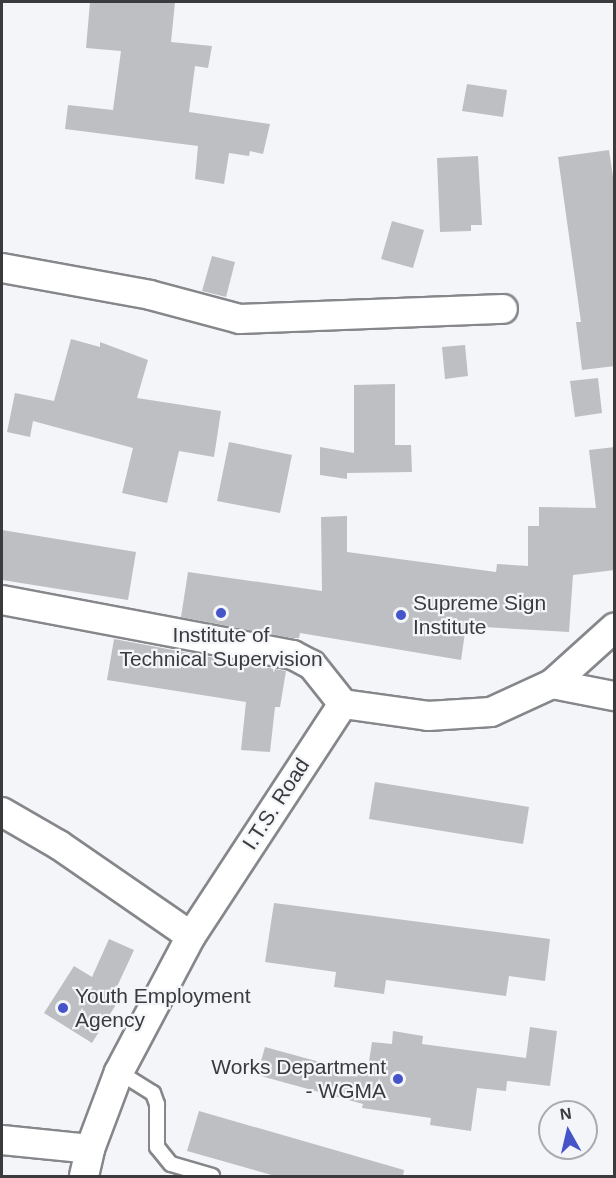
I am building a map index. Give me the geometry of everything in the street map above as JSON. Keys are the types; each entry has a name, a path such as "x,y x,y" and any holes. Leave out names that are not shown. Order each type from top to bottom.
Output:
{"street":[{"path":"2,268 150,295 240,319 503,309"},
{"path":"2,600 294,655 312,665 343,704 460,717 491,712 552,684 615,628"},
{"path":"552,684 615,696"},
{"name":"I.T.S. Road","path":"87,1163 119,1072 191,936 343,704"},
{"path":"2,812 59,845 191,936"},
{"path":"2,1140 87,1163"}],"lane":[{"path":"119,1072 153,1092 158,1104 157,1147 171,1164 212,1176"}],"building":[{"path":"90,2 175,2 171,42 212,46 208,68 195,66 189,112 270,124 263,154 250,151 249,156 229,153 224,184 195,179 198,146 65,129 68,105 113,110 121,51 86,48"},
{"path":"467,84 507,90 503,117 462,111"},
{"path":"609,150 615,190 615,366 582,370 576,322 581,322 558,157"},
{"path":"478,156 482,225 471,225 471,231 440,232 437,158"},
{"path":"392,221 424,230 413,268 381,259"},
{"path":"212,256 235,262 226,297 202,291"},
{"path":"71,339 100,347 100,342 148,360 137,398 221,411 214,457 179,451 167,503 122,493 133,448 33,421 30,437 7,432 15,393 54,401"},
{"path":"465,345 468,376 445,379 442,347"},
{"path":"598,378 602,413 575,417 570,381"},
{"path":"395,384 395,445 411,445 412,472 347,473 347,479 320,475 320,447 354,453 354,385"},
{"path":"229,442 292,455 280,513 217,501"},
{"path":"615,447 615,570 573,575 569,632 466,626 461,660 300,633 299,638 292,638 181,617 188,572 322,591 321,517 347,516 347,552 496,572 497,564 528,566 528,526 539,526 539,507 596,508 589,450"},
{"path":"2,530 136,552 128,600 2,580"},
{"path":"114,639 286,671 280,707 275,707 270,752 241,750 246,702 107,680"},
{"path":"375,782 529,807 523,844 369,819"},
{"path":"274,903 550,939 545,981 509,976 506,996 386,980 384,994 334,987 336,972 265,962"},
{"path":"109,939 134,950 115,991 122,995 92,1043 44,1013 74,966 92,977"},
{"path":"530,1027 557,1031 550,1086 507,1081 506,1091 477,1088 471,1131 430,1125 431,1118 362,1108 363,1104 257,1075 265,1047 367,1075 372,1042 392,1044 393,1031 423,1036 422,1044 526,1058"},
{"path":"199,1111 404,1170 403,1176 275,1176 187,1151"}],"place":[{"name":"Institute of Technical Supervision","path":"221,613"},
{"name":"Supreme Sign Institute","path":"401,615"},
{"name":"Youth Employment Agency","path":"63,1008"},
{"name":"Works Department - WGMA","path":"398,1079"}]}
